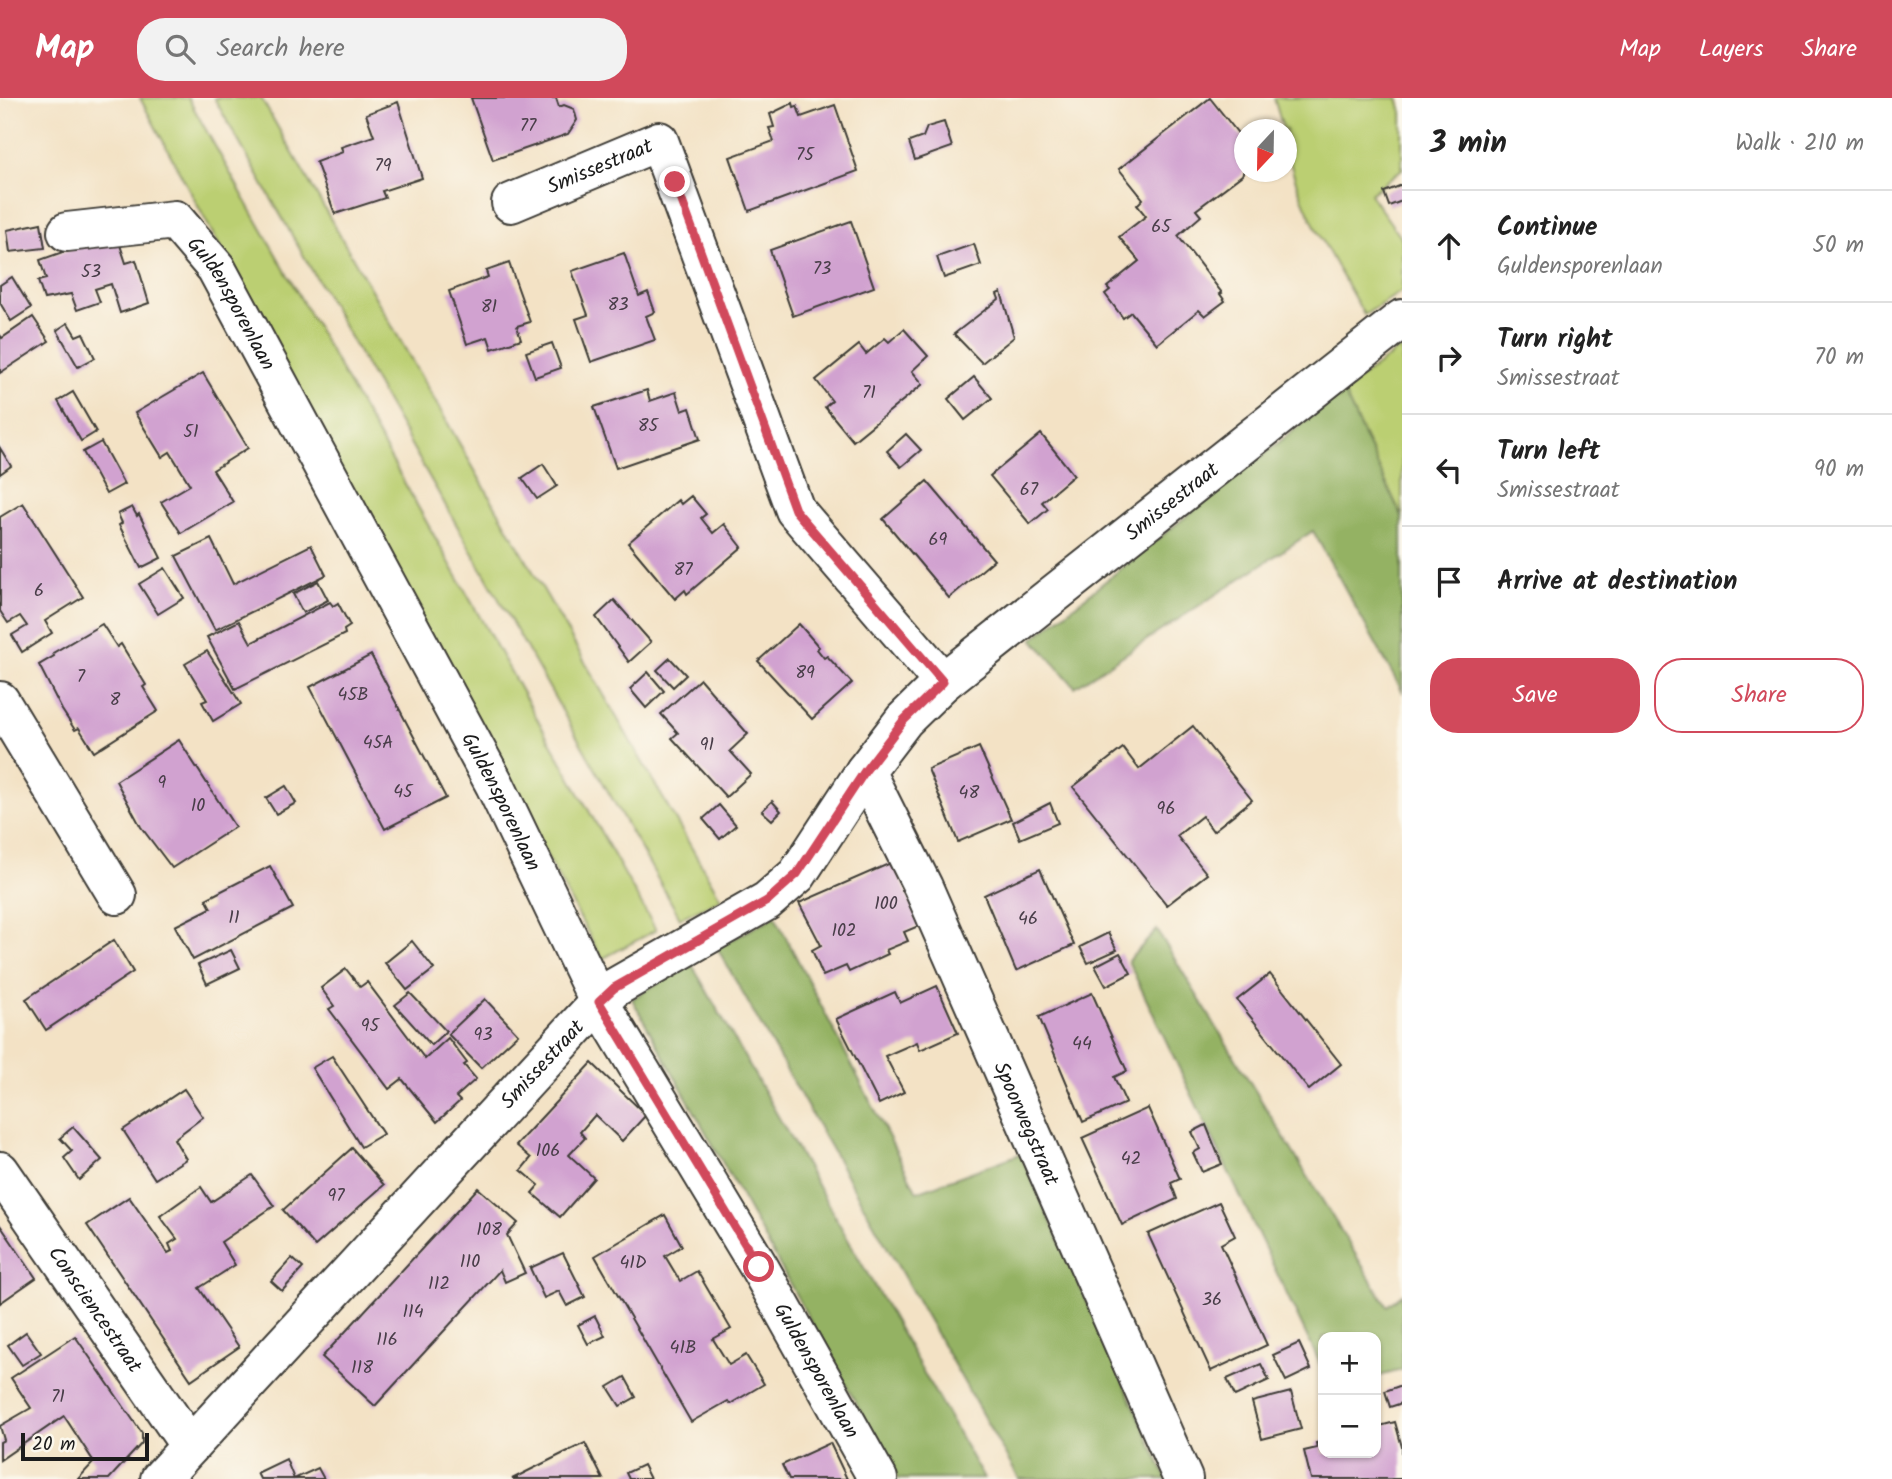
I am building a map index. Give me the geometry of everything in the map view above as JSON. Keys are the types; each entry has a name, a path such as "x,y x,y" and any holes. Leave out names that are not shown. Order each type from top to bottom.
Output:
{"street":[{"name":"Smissestraat","path":"511,202 659,141 795,510 943,682"},
{"name":"Guldensporenlaan","path":"66,232 175,220 216,268 606,995 878,1479"},
{"name":"Smissestraat","path":"160,1479 606,995 767,901 797,874 865,771 904,720 943,682 1402,319"},
{"path":"0,701 117,894"},
{"name":"Spoorwegstraat","path":"865,771 923,887 1183,1479"},
{"name":"Consciencestraat","path":"0,1171 190,1446"}],"green space":[{"path":"140,98 188,98 656,930 602,959"},
{"path":"214,98 261,98 721,899 680,918"},
{"path":"1274,98 1398,98 1402,113 1402,169 1370,194 1402,239 1402,291 1364,315 1314,225 1296,182 1297,119 1280,119"},
{"path":"1402,347 1402,517 1343,391"},
{"path":"1343,391 1402,517 1402,691 1313,531 1075,687 1033,639"},
{"path":"775,916 917,1192 1020,1154 1167,1479 1019,1479 717,948"},
{"path":"1157,930 1387,1306 1402,1294 1402,1370 1381,1376 1381,1332 1318,1332 1318,1360 1128,961"},
{"path":"691,963 984,1479 898,1479 632,999"}],"building":[{"path":"471,98 556,98 559,107 564,105 574,109 577,120 568,134 493,160"},
{"path":"1210,98 1234,128 1234,181 1196,210 1201,216 1178,236 1222,293 1220,294 1225,301 1205,316 1199,310 1157,344 1131,312 1123,318 1105,294 1110,290 1107,287 1139,261 1119,237 1146,216 1137,205 1143,199 1119,169"},
{"path":"398,102 422,178 382,191 385,198 335,214 316,162 343,152 341,147 374,136 366,114"},
{"path":"793,103 801,117 835,105 858,171 749,211 730,157 774,141 769,128 774,127 770,114"},
{"path":"944,122 952,147 915,160 909,142 923,137 927,127"},
{"path":"1402,185 1402,201 1389,206 1384,192"},
{"path":"851,221 874,287 793,316 770,250"},
{"path":"41,223 45,248 10,252 7,230"},
{"path":"116,233 126,263 136,260 149,303 120,313 111,284 95,289 100,302 77,310 71,294 44,299 38,281 46,279 40,260"},
{"path":"974,244 981,265 944,278 937,257"},
{"path":"624,253 639,296 648,292 655,312 646,316 655,340 591,362 576,319 588,315 572,271"},
{"path":"509,263 530,322 517,326 521,339 492,349 488,337 467,344 449,291 488,277 486,271"},
{"path":"12,277 31,308 11,321 0,303 0,285"},
{"path":"1001,292 1014,337 982,363 954,334 999,299 997,294"},
{"path":"33,317 49,341 0,373 0,335 2,338"},
{"path":"68,323 76,336 83,333 95,358 78,367 57,330"},
{"path":"904,329 928,356 912,371 923,384 853,441 825,407 832,401 816,380 859,345 866,354 885,338 889,342"},
{"path":"552,343 561,368 535,377 526,352"},
{"path":"203,373 248,448 213,470 233,502 181,533 161,502 190,485 170,452 162,457 135,413"},
{"path":"974,377 992,398 965,420 948,399"},
{"path":"647,390 650,401 676,392 682,411 690,408 700,439 616,468 594,407"},
{"path":"73,392 96,432 81,441 58,401"},
{"path":"906,434 921,450 901,467 887,451"},
{"path":"1041,434 1074,475 1042,502 1048,509 1030,524 990,476"},
{"path":"101,442 124,484 106,494 83,452"},
{"path":"0,448 11,466 0,474"},
{"path":"543,464 557,486 537,499 522,478"},
{"path":"927,481 994,560 949,598 883,519"},
{"path":"691,496 706,514 701,518 713,533 724,524 742,547 687,594 685,590 675,599 628,543 678,500 681,504"},
{"path":"23,503 83,597 45,621 52,633 22,652 12,635 27,626 20,616 8,623 0,611 0,517"},
{"path":"132,507 137,516 139,514 161,558 141,568 119,525 122,523 118,514"},
{"path":"211,539 233,584 311,545 326,575 215,630 176,556"},
{"path":"165,568 184,598 158,614 139,584"},
{"path":"318,581 328,600 303,613 293,594"},
{"path":"614,600 651,642 629,662 596,617"},
{"path":"330,602 333,606 338,603 350,626 344,630 345,634 235,689 207,637 239,621 251,643"},
{"path":"102,624 117,647 121,644 158,711 94,752 79,728 75,730 62,710 39,665 54,656 53,653"},
{"path":"799,624 819,647 817,649 824,658 827,656 852,683 812,719 758,661"},
{"path":"207,651 241,704 213,721 202,702 207,700 185,664"},
{"path":"371,655 446,798 385,829 310,687"},
{"path":"670,658 686,675 673,687 657,670"},
{"path":"648,672 664,691 646,708 630,689"},
{"path":"700,679 748,734 730,751 751,774 726,797 672,738 678,733 661,714"},
{"path":"1193,726 1252,800 1213,831 1202,816 1177,836 1207,874 1167,905 1073,787 1123,748 1139,769"},
{"path":"179,740 235,827 172,868 141,827 116,781"},
{"path":"979,747 1011,819 958,842 928,769"},
{"path":"286,786 296,803 276,814 266,798"},
{"path":"772,801 781,811 772,820 762,811"},
{"path":"1050,803 1058,823 1020,839 1013,822"},
{"path":"719,805 736,825 720,839 703,819"},
{"path":"893,862 921,925 904,932 908,941 886,950 888,954 849,972 846,966 823,976 812,950 821,945 799,903"},
{"path":"270,866 293,908 193,960 175,926 211,908 206,899"},
{"path":"1040,869 1074,945 1016,971 984,895"},
{"path":"1108,933 1117,950 1088,963 1080,947"},
{"path":"114,940 133,972 46,1030 26,999"},
{"path":"412,941 434,969 407,990 385,963"},
{"path":"231,950 240,968 207,984 198,965"},
{"path":"1120,953 1131,973 1106,986 1095,966"},
{"path":"346,969 360,987 367,982 425,1059 448,1038 467,1063 464,1065 476,1079 456,1097 460,1101 437,1122 402,1079 389,1089 329,1009 334,1006 321,988"},
{"path":"1270,974 1341,1064 1309,1090 1237,1000"},
{"path":"937,986 958,1033 920,1050 917,1042 885,1056 904,1092 879,1104 836,1019 895,992 900,1003"},
{"path":"410,993 446,1031 431,1045 395,1005"},
{"path":"1092,993 1127,1071 1114,1077 1126,1103 1083,1122 1039,1017"},
{"path":"485,999 518,1034 481,1068 448,1034"},
{"path":"332,1056 383,1134 361,1147 312,1068"},
{"path":"592,1063 646,1115 622,1141 595,1115 580,1132 585,1138 569,1155 594,1178 560,1217 532,1193 539,1185 521,1170 531,1158 516,1145"},
{"path":"184,1089 203,1117 174,1139 186,1159 155,1179 123,1130"},
{"path":"1148,1108 1180,1179 1171,1183 1177,1199 1122,1225 1082,1138"},
{"path":"1206,1125 1222,1164 1202,1172 1193,1153 1200,1149 1192,1132"},
{"path":"73,1127 102,1160 79,1180 64,1158 72,1151 60,1138"},
{"path":"352,1148 384,1185 315,1246 283,1210"},
{"path":"252,1175 274,1206 221,1242 235,1265 199,1288 239,1347 191,1380 87,1225 129,1197 168,1253 172,1251 169,1244 177,1239 160,1216 201,1187 211,1202"},
{"path":"478,1188 518,1223 507,1235 525,1273 505,1282 500,1270 375,1406 322,1357"},
{"path":"1219,1202 1235,1236 1221,1244 1267,1345 1211,1371 1148,1234"},
{"path":"665,1215 682,1246 665,1256 680,1281 697,1271 731,1329 713,1339 729,1365 746,1355 764,1384 691,1422 595,1256"},
{"path":"0,1225 36,1278 0,1303"},
{"path":"563,1253 585,1297 567,1306 559,1291 544,1298 530,1268"},
{"path":"292,1258 303,1268 282,1291 271,1281"},
{"path":"595,1316 605,1336 588,1344 578,1325"},
{"path":"26,1332 41,1353 22,1365 8,1345"},
{"path":"75,1336 142,1433 142,1443 109,1479 78,1479 94,1462 64,1416 0,1460 0,1442 4,1440 0,1426 31,1408 11,1378"},
{"path":"1299,1343 1311,1369 1286,1381 1273,1355"},
{"path":"1261,1364 1269,1380 1235,1396 1227,1379"},
{"path":"625,1377 636,1397 620,1406 608,1387"},
{"path":"1402,1385 1402,1403 1390,1407 1385,1391"},
{"path":"1291,1392 1301,1429 1262,1439 1252,1402"},
{"path":"1395,1422 1402,1447 1402,1479 1311,1479 1304,1451 1317,1448 1318,1442 1318,1458 1381,1458 1381,1426"},
{"path":"585,1443 603,1479 512,1479 564,1453"},
{"path":"830,1443 847,1479 789,1479 782,1465"},
{"path":"286,1459 294,1479 260,1479 257,1473"},
{"path":"643,1465 650,1479 629,1479 626,1473"},
{"path":"318,1468 324,1479 294,1479"}],"route":[{"path":"675,182 795,510 943,682 904,720 865,771 797,874 767,901 614,988 599,1002 759,1267"}]}
